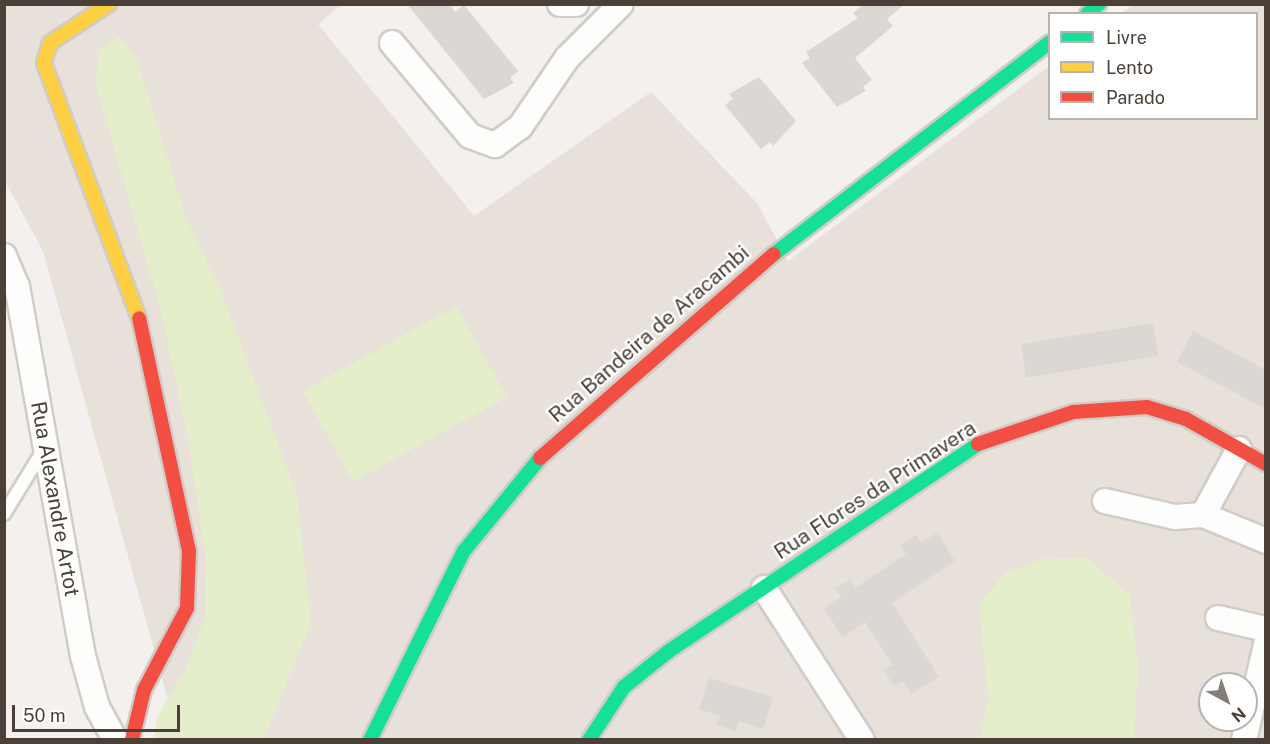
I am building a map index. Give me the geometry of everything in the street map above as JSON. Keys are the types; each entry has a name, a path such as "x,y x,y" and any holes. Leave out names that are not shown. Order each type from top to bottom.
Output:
{"street":[{"path":"110,4 51,43 44,63 129,283 162,411 189,550 187,608 144,690 132,740"},
{"path":"560,4 576,4"},
{"path":"392,43 470,136 495,145 520,127 567,58 621,4"},
{"name":"Rua Bandeira de Aracambi","path":"370,740 464,551 532,465 596,404 779,250 1048,44"},
{"name":"Rua Alexandre Artot","path":"4,256 17,286 83,656 97,707 116,740"},
{"name":"Rua Flores da Primavera","path":"589,740 624,687 764,588 979,444 1021,427 1109,406 1148,407 1186,418 1266,464"},
{"path":"1203,515 1239,449"},
{"path":"1106,501 1175,517 1203,515 1266,542"},
{"path":"764,588 862,740"},
{"path":"1218,618 1266,629"},
{"path":"1244,740 1266,645"}],"lane":[{"path":"4,514 46,446"}],"shaded area":[{"path":"4,5 341,5 318,24 474,216 651,92 757,203 788,261 1048,67 1048,120 1258,120 1258,12 1123,12 1134,5 1265,5 1265,739 179,739 43,251 5,181"}],"green space":[{"path":"119,37 137,59 185,215 222,294 297,495 311,623 264,739 154,739 157,717 186,668 205,617 206,560 188,439 161,311 96,85 99,50"},
{"path":"456,306 507,397 353,482 303,391"},
{"path":"1087,558 1130,595 1138,667 1134,739 980,739 988,700 979,603 1007,572 1042,559"}],"building":[{"path":"407,4 449,4 455,12 464,5 518,71 510,78 514,83 484,99"},
{"path":"864,4 905,4 887,19 893,26 855,58 872,80 863,87 866,91 837,107 802,63 810,58 806,52 858,18 853,13"},
{"path":"759,77 796,121 773,146 770,142 761,149 725,105 733,99 729,94"},
{"path":"1153,323 1158,356 1026,378 1021,344"},
{"path":"1193,331 1266,370 1266,409 1177,362"},
{"path":"937,533 955,561 892,603 939,677 911,694 903,681 894,686 884,670 893,665 865,622 843,637 824,609 841,597 835,589 850,579 855,588 906,554 900,546 916,535 921,543"},
{"path":"709,678 773,697 763,729 739,721 736,731 717,725 720,716 699,709"}],"traffic: fast":[{"path":"1089,12 1099,4"},
{"path":"774,254 1048,44"},
{"path":"589,740 624,687 669,651 978,444"},
{"path":"370,740 464,551 540,458"}],"traffic: slow":[{"path":"109,4 50,43 44,63 139,318"}],"traffic: jam":[{"path":"540,458 774,254"},
{"path":"132,740 144,690 187,608 189,551 139,318"},
{"path":"978,444 1073,412 1147,407 1186,419 1266,464"}]}
